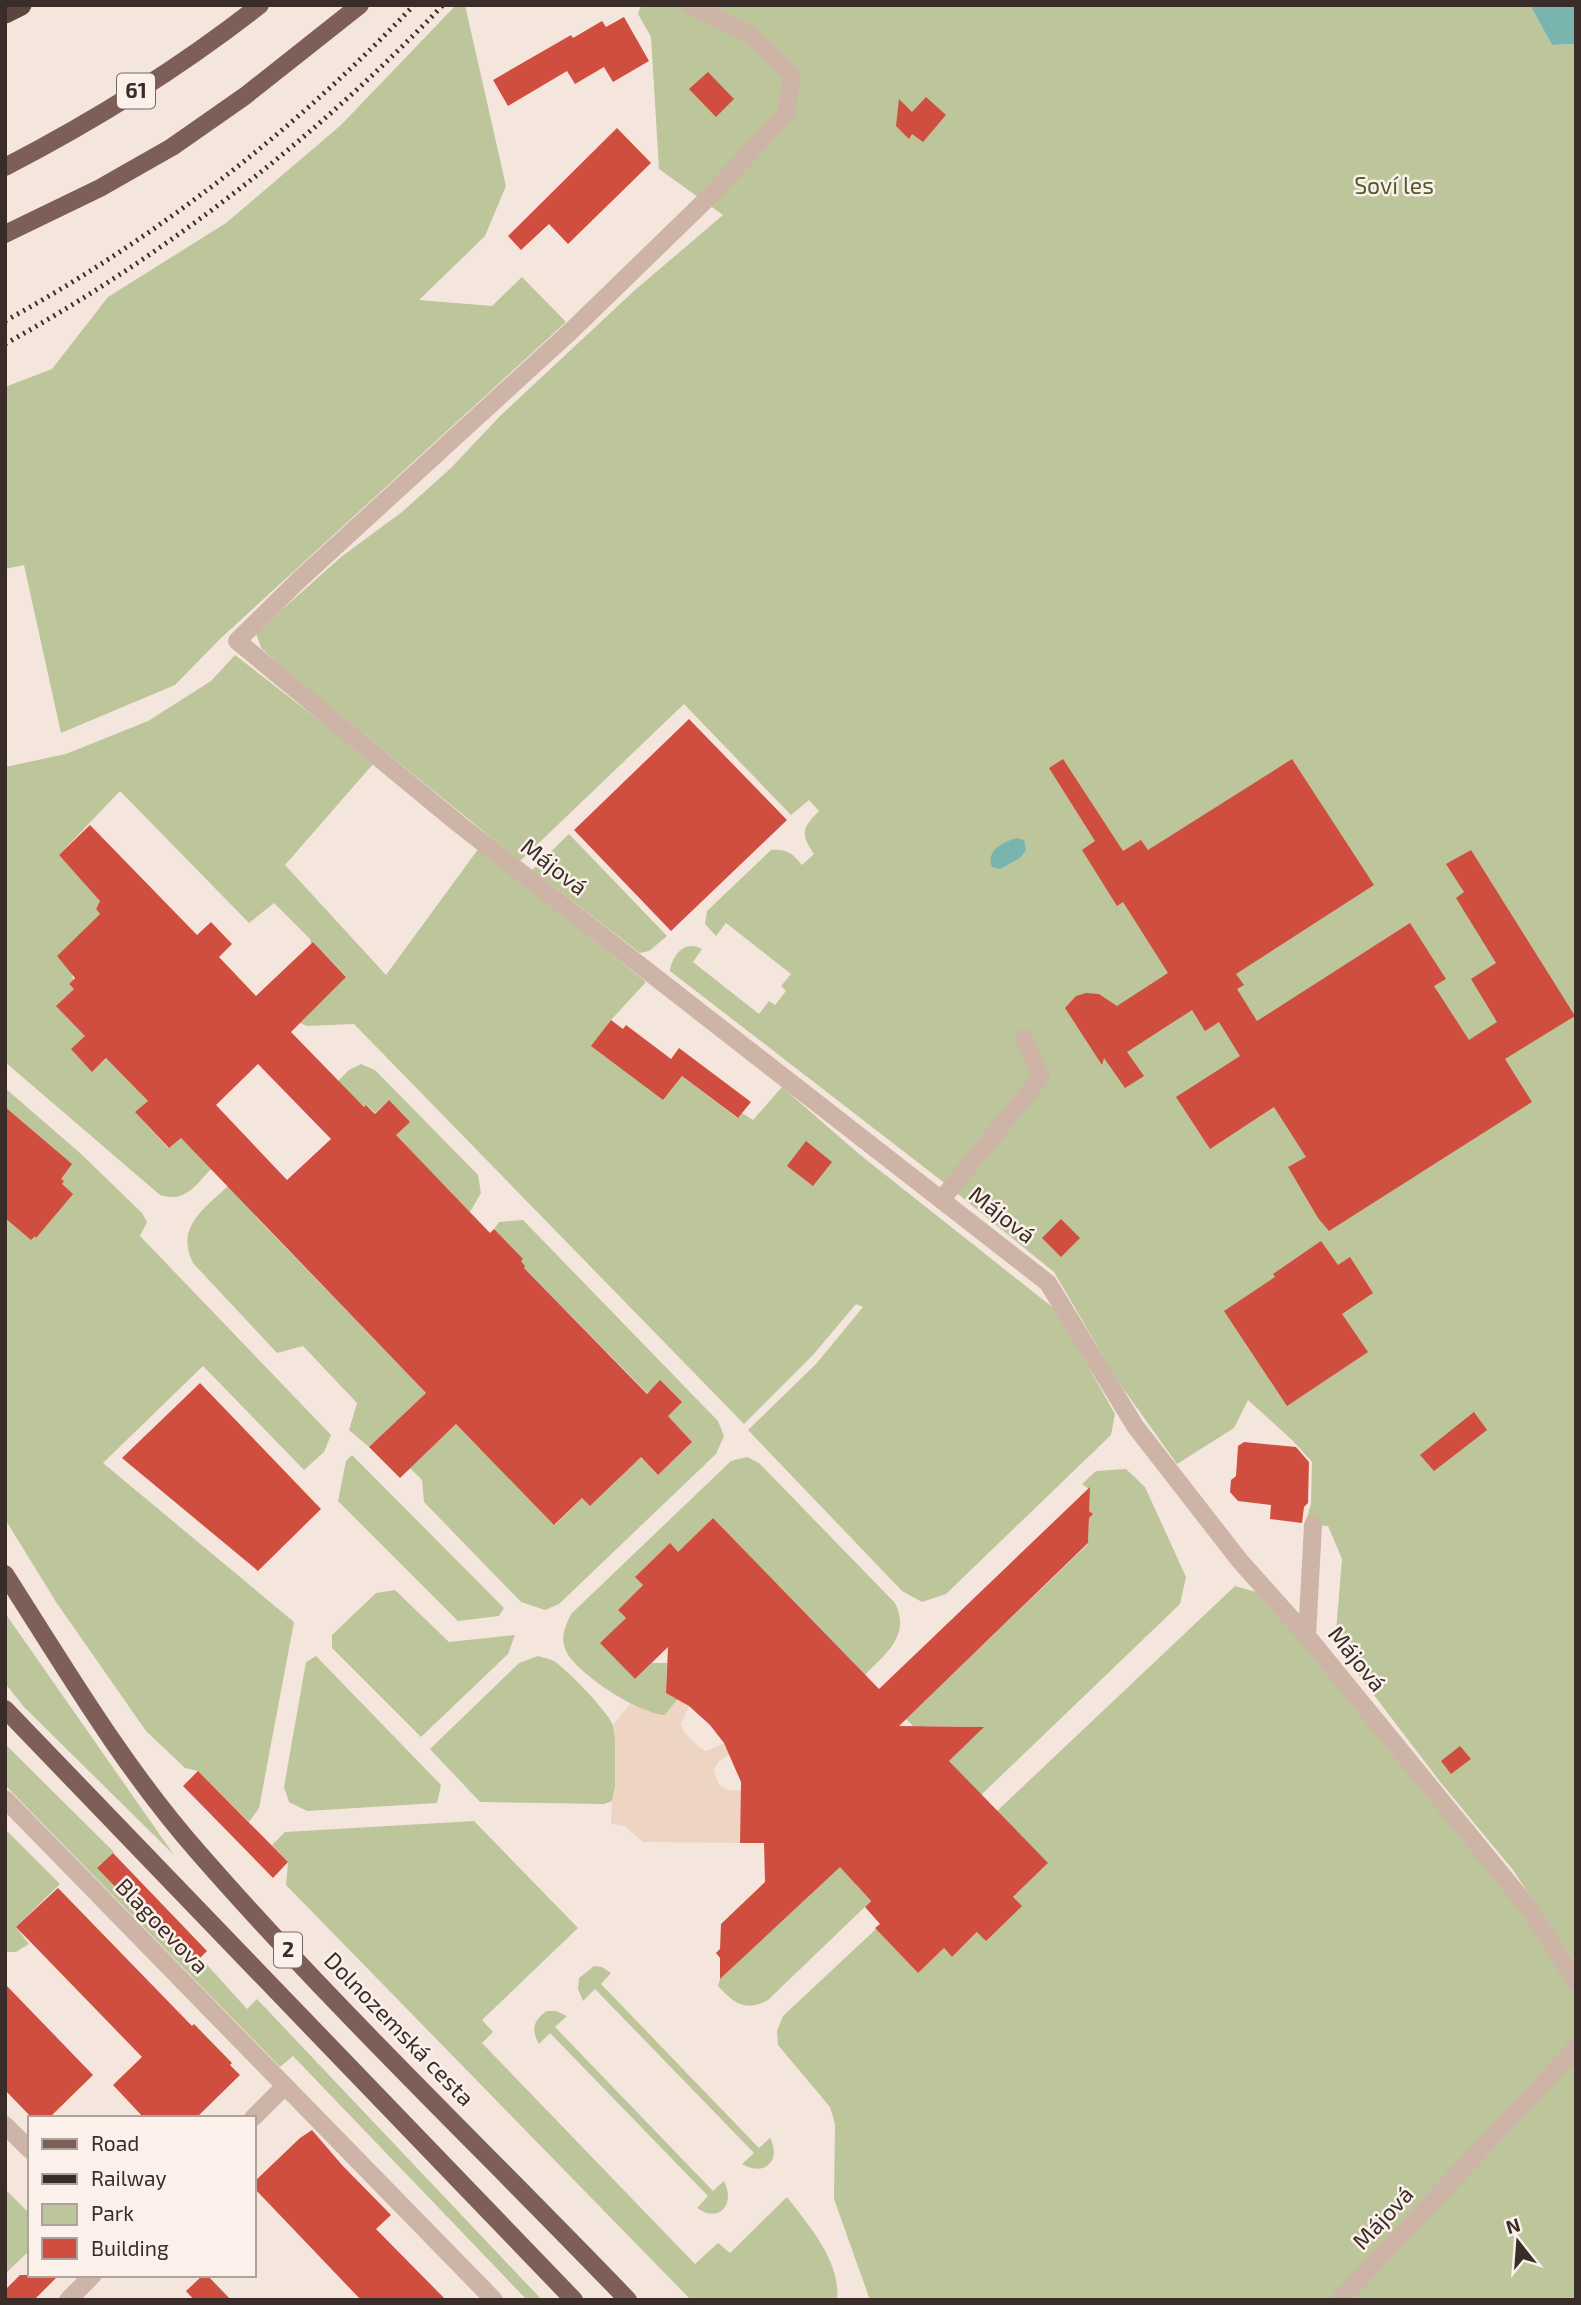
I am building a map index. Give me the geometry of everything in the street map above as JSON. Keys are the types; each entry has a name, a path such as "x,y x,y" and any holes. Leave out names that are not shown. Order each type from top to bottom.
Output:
{"highway":[{"path":"5,13 21,5"}],"main road":[{"name":"61","path":"5,167 146,85 260,5"},
{"path":"5,234 100,188 172,147 245,96 359,5"},
{"name":"Dolnozemská cesta","path":"5,1574 95,1714 197,1852 308,1971 628,2300"},
{"name":"2","path":"5,1709 574,2300"}],"street":[{"name":"Májová","path":"690,5 749,34 792,75 786,113 711,195 571,331 300,579 237,641 460,825 1048,1283 1135,1426 1240,1560 1307,1636 1529,1908 1576,1982"},
{"path":"942,1199 1041,1077 1024,1038"},
{"path":"1307,1636 1313,1525"},
{"name":"Blagoevova","path":"5,1799 494,2300"},
{"name":"Májová","path":"1340,2300 1576,2048"},
{"path":"255,2116 285,2087"},
{"path":"5,2125 28,2148"},
{"path":"68,2300 91,2277"}],"green space":[{"path":"456,5 465,5 506,186 485,236 419,300 492,306 522,277 566,322 221,638 175,685 61,733 24,565 5,569 5,387 52,369 108,297 226,223 341,125"},
{"name":"Soví les","path":"641,5 1530,5 1552,45 1576,44 1576,1965 1513,1870 1441,1783 1335,1644 1342,1559 1328,1526 1305,1524 1311,1504 1312,1462 1293,1441 1248,1400 1234,1428 1177,1464 1117,1380 1054,1272 942,1181 670,971 673,959 680,950 696,946 702,949 693,962 759,1014 769,1001 775,1005 786,991 781,986 791,974 726,923 716,936 705,924 707,911 771,850 789,853 802,865 814,854 806,841 805,831 819,811 809,800 791,815 684,704 520,861 261,648 256,633 341,557 402,512 635,290 723,215 659,169 651,37 638,14"},
{"path":"235,655 374,763 285,865 386,975 479,848 646,982 611,1020 592,1046 663,1100 682,1076 737,1118 742,1113 753,1120 782,1087 859,1154 1056,1310 1115,1414 1111,1435 946,1594 922,1602 902,1591 748,1430 816,1364 863,1307 856,1304 813,1355 744,1424 354,1024 307,1026 300,1023 346,976 313,942 311,944 310,939 274,903 249,923 120,791 59,855 98,897 100,901 96,909 100,914 57,956 72,972 73,980 69,984 74,989 57,1006 91,1041 93,1071 107,1058 148,1101 136,1113 168,1148 181,1138 211,1169 183,1195 160,1195 5,1062 5,767 66,754 148,721 211,681"},
{"path":"569,834 667,936 649,951 640,953 532,870"},
{"path":"361,1064 375,1070 478,1175 481,1193 470,1212 380,1119 389,1100 375,1113 367,1105 364,1107 338,1081 349,1070"},
{"path":"5,1088 80,1153 142,1213 147,1222 140,1236 331,1435 324,1452 304,1470 203,1366 103,1463 294,1622 259,1808 249,1822 198,1771 185,1768 146,1731 56,1602 5,1519"},
{"path":"228,1186 257,1213 255,1216 426,1393 369,1447 349,1430 357,1403 303,1346 277,1353 193,1263 188,1250 190,1229 202,1211"},
{"path":"523,1220 718,1421 724,1436 716,1454 559,1604 545,1610 521,1602 424,1502 422,1480 410,1468 456,1424 555,1525 582,1498 590,1506 621,1476 633,1449 658,1475 692,1442 652,1399 651,1390 647,1393 524,1268 494,1229 499,1222"},
{"path":"352,1455 504,1608 499,1616 458,1621 338,1501 346,1461"},
{"path":"747,1457 759,1463 895,1603 900,1625 898,1634 888,1651 865,1675 713,1518 671,1559 662,1551 636,1576 643,1585 618,1610 626,1618 601,1643 635,1679 652,1663 667,1663 666,1693 678,1699 665,1715 640,1708 595,1681 572,1660 563,1641 567,1623 571,1614 731,1461"},
{"path":"1126,1469 1145,1487 1186,1577 1180,1604 981,1795 949,1761 983,1727 926,1726 919,1732 906,1719 1088,1544 1089,1518 1092,1514 1089,1511 1089,1489 1082,1484 1096,1471"},
{"path":"1235,1586 1263,1594 1576,1974 1576,2300 870,2300 834,2199 835,2124 830,2107 778,2045 777,2031 783,2016 876,1929 918,1973 944,1948 952,1957 1047,1864 997,1811"},
{"path":"395,1590 449,1642 515,1635 508,1654 421,1737 332,1648 332,1635 376,1593"},
{"path":"5,1613 174,1855 24,1707 5,1683"},
{"path":"316,1656 441,1785 437,1803 307,1811 289,1802 284,1787 306,1662"},
{"path":"538,1656 554,1661 564,1669 596,1702 613,1725 617,1763 612,1801 604,1804 480,1802 430,1749 519,1663"},
{"path":"5,1744 114,1852 97,1868 192,1966 201,1958 247,2009 257,1999 542,2300 527,2300 293,2056 280,2067 5,1785"},
{"path":"474,1821 578,1928 482,2020 493,2032 482,2043 695,2264 718,2243 730,2253 787,2197 814,2232 829,2258 837,2286 837,2300 691,2300 286,1885 288,1862 272,1845 285,1832"},
{"path":"5,1829 60,1884 16,1927 29,1944 16,1952 5,1952"},
{"path":"844,1862 861,1880 856,1885 871,1901 768,2000 747,2006 735,2002 718,1986 720,1979"},
{"path":"594,1966 602,1967 611,1973 601,1984 759,2148 770,2138 774,2154 769,2164 757,2169 742,2164 754,2153 595,1989 583,2001 578,1989 579,1978"},
{"path":"547,2011 556,2011 567,2016 555,2027 713,2191 724,2181 728,2197 723,2209 712,2214 697,2208 708,2196 550,2033 539,2044 535,2026"},
{"path":"5,2189 28,2212 28,2252 5,2274"}],"shaded area":[{"path":"678,1699 689,1706 681,1724 684,1732 706,1751 724,1743 731,1754 719,1761 714,1770 719,1785 729,1790 741,1790 740,1843 643,1842 624,1826 611,1824 615,1792 613,1725 630,1704 665,1715"}],"water":[{"path":"1530,5 1576,5 1576,44 1552,45"},
{"path":"1017,838 1024,840 1026,850 1020,858 1000,869 992,867 990,861 993,852"}],"building":[{"path":"624,17 649,61 613,82 604,67 575,84 567,71 508,106 493,80 571,35 573,38 602,21 606,27"},
{"path":"708,72 734,99 716,117 689,89"},
{"path":"926,97 946,115 923,142 912,134 909,139 896,126 899,99 912,112"},
{"path":"617,128 651,163 568,244 549,224 521,250 508,236"},
{"path":"689,719 787,820 671,931 574,830"},
{"path":"1063,759 1123,851 1141,840 1148,850 1292,759 1374,885 1236,974 1244,985 1237,989 1257,1021 1410,923 1446,979 1434,986 1469,1040 1497,1022 1471,979 1496,963 1456,898 1464,892 1446,864 1471,850 1575,1016 1505,1059 1532,1102 1329,1231 1318,1218 1288,1167 1306,1157 1274,1107 1210,1149 1176,1097 1240,1056 1219,1022 1205,1031 1192,1010 1127,1052 1144,1076 1125,1088 1104,1058 1102,1065 1065,1008 1076,996 1086,993 1099,994 1117,1006 1168,973 1123,902 1117,906 1082,850 1095,841 1049,768"},
{"path":"90,825 197,935 211,922 232,944 219,957 256,996 313,942 346,977 291,1032 364,1107 366,1105 375,1114 389,1100 410,1122 396,1135 490,1233 494,1229 523,1259 521,1261 524,1268 647,1394 660,1380 682,1402 668,1416 692,1442 658,1475 641,1457 590,1506 582,1498 554,1525 456,1424 400,1478 369,1447 426,1393 181,1138 169,1148 135,1112 148,1101 106,1058 92,1072 71,1049 85,1036 56,1006 74,989 69,984 75,978 57,956 100,914 96,909 100,901 59,855","holes":["258,1064 331,1139 287,1180 216,1105"]},
{"path":"611,1020 623,1029 626,1025 671,1059 679,1048 751,1102 738,1118 682,1076 663,1100 591,1046"},
{"path":"5,1107 72,1164 61,1179 64,1181 62,1184 73,1194 36,1238 35,1236 31,1240 5,1218"},
{"path":"806,1141 832,1162 813,1186 787,1166"},
{"path":"1061,1219 1080,1238 1061,1257 1042,1238"},
{"path":"1321,1241 1338,1265 1350,1257 1373,1293 1342,1314 1368,1352 1287,1406 1224,1311 1275,1277 1273,1274"},
{"path":"200,1383 321,1509 258,1571 122,1458"},
{"path":"1474,1412 1487,1430 1434,1471 1420,1455"},
{"path":"1244,1442 1296,1447 1309,1462 1308,1503 1304,1507 1302,1523 1270,1519 1271,1505 1238,1501 1230,1492 1231,1480 1236,1476 1238,1446"},
{"path":"1090,1487 1089,1511 1093,1514 1089,1518 1088,1543 899,1726 984,1727 949,1761 1048,1863 1013,1897 1022,1906 986,1941 977,1932 952,1957 944,1948 918,1973 875,1928 880,1924 865,1907 871,1901 840,1867 720,1979 720,1958 716,1953 720,1949 721,1924 765,1882 764,1843 740,1843 741,1782 724,1743 710,1725 689,1706 666,1693 668,1647 635,1679 600,1643 626,1618 618,1610 643,1585 635,1577 670,1543 678,1552 713,1518 879,1689"},
{"path":"1460,1746 1471,1759 1451,1774 1441,1761"},
{"path":"198,1771 288,1862 273,1878 183,1786"},
{"path":"113,1853 207,1951 192,1966 97,1868"},
{"path":"58,1888 192,2026 194,2024 232,2063 230,2065 240,2075 198,2116 142,2116 113,2085 142,2057 16,1927"},
{"path":"5,1984 93,2075 51,2116 30,2116 5,2090"},
{"path":"312,2130 391,2215 376,2229 446,2300 361,2300 256,2190 256,2180"},
{"path":"20,2275 57,2277 34,2300 5,2300 5,2290"},
{"path":"201,2277 209,2277 231,2300 194,2300 186,2291"}],"railway":[{"path":"5,321 116,254 222,179 322,95 414,5"},
{"path":"5,344 124,272 237,191 343,102 443,5"}]}
